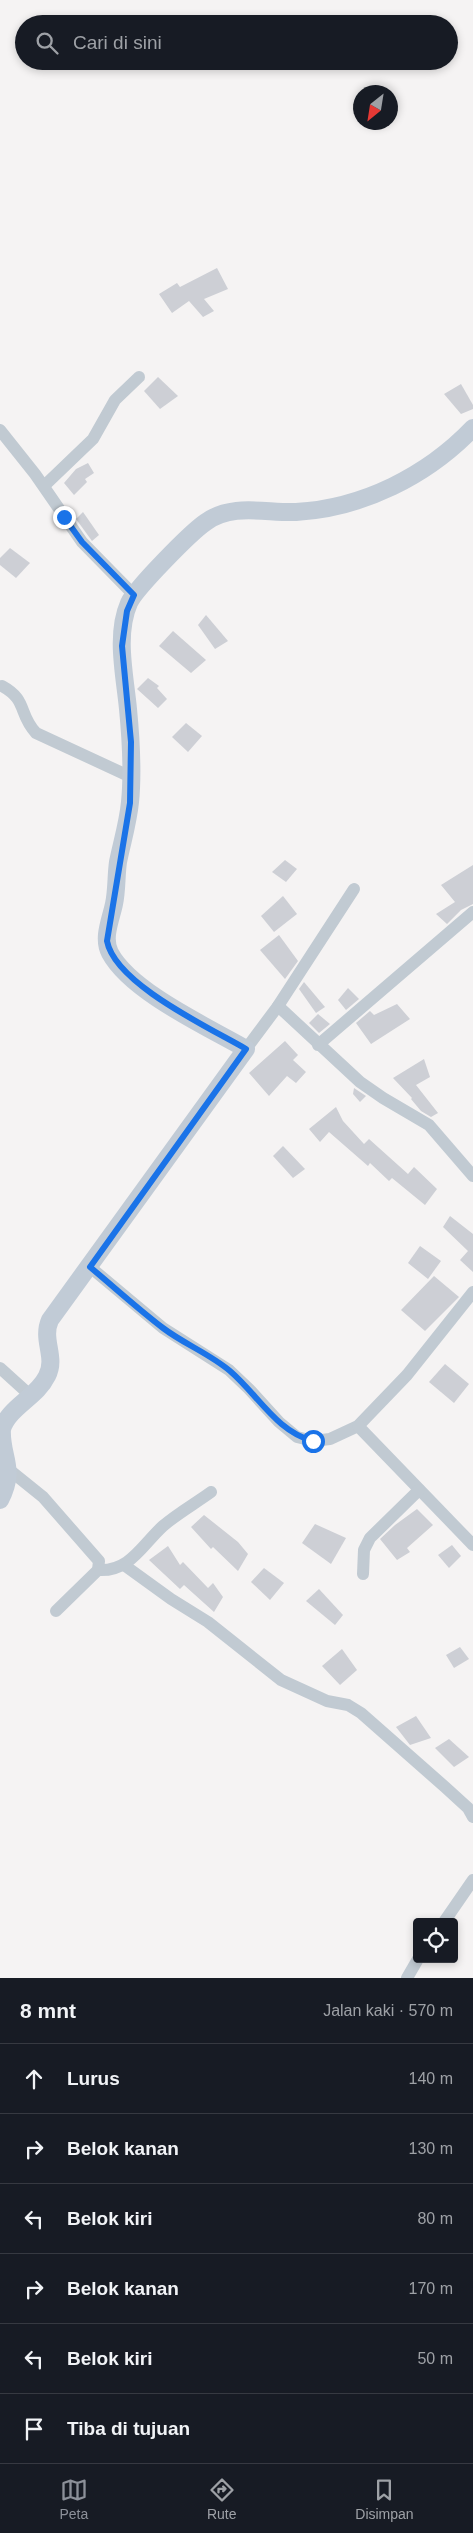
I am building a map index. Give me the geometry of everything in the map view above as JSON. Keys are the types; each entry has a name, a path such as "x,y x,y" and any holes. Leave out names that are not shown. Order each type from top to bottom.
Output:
{"street":[{"path":"44,486 92,439 115,400 139,377"},
{"path":"246,1049 150,993 116,962 108,948 108,929 127,823 131,777 131,742 122,646 127,611 134,595 197,529 216,515 237,510 314,510 362,497 405,482 428,468 473,428"},
{"path":"0,430 44,486 82,542 134,595"},
{"path":"2,686 17,696 22,703 26,722 36,733 131,777"},
{"path":"0,1500 7,1485 0,1442 2,1428 8,1418 48,1376 52,1361 46,1329 278,1006 354,889"},
{"path":"318,1045 473,912"},
{"path":"278,1006 318,1045 382,1098 429,1125 473,1176"},
{"path":"90,1267 163,1328 229,1370 250,1389 279,1422 297,1437 313,1441 330,1439 358,1426 407,1375 473,1292"},
{"path":"0,1368 31,1396"},
{"path":"358,1426 473,1545"},
{"path":"3,1462 43,1497 99,1561 98,1570 56,1611"},
{"path":"362,1574 364,1550 376,1529 419,1490"},
{"path":"98,1570 106,1570 124,1565 134,1558 163,1526 212,1492"},
{"path":"124,1565 171,1599 208,1622 281,1680 327,1700 348,1705 361,1713 468,1808 473,1817"},
{"path":"447,1918 473,1880"},
{"path":"407,1978 416,1963"}],"building":[{"path":"217,268 228,289 204,299 214,311 203,317 189,301 172,313 159,294 177,283 180,287"},
{"path":"158,377 178,396 160,409 144,391"},
{"path":"461,384 473,405 473,409 461,414 444,394"},
{"path":"88,463 94,473 85,479 87,482 74,495 64,483 76,469"},
{"path":"83,512 99,535 92,541 76,519"},
{"path":"10,548 30,563 16,578 0,565 0,558"},
{"path":"206,615 228,641 215,649 198,625"},
{"path":"173,631 206,660 191,673 159,646"},
{"path":"148,678 159,686 157,688 167,699 158,708 137,689"},
{"path":"186,723 202,736 188,752 172,737"},
{"path":"285,860 297,869 286,882 272,872"},
{"path":"473,865 473,904 461,910 447,924 436,914 455,902 441,885"},
{"path":"283,896 297,914 274,932 261,916"},
{"path":"279,935 298,961 285,979 260,950"},
{"path":"304,982 325,1007 316,1013 299,989"},
{"path":"348,988 359,999 346,1010 338,1000"},
{"path":"397,1004 410,1019 371,1044 356,1023 370,1011 374,1015"},
{"path":"318,1014 330,1024 319,1033 309,1023"},
{"path":"285,1041 298,1055 293,1060 306,1072 296,1083 287,1076 269,1096 249,1073"},
{"path":"424,1059 430,1077 416,1085 438,1113 431,1117 421,1111 412,1098 393,1078"},
{"path":"354,1088 366,1096 360,1102 353,1094"},
{"path":"336,1107 343,1121 364,1144 369,1139 408,1174 414,1167 437,1189 425,1205 392,1178 389,1181 370,1163 368,1166 329,1132 320,1142 309,1129"},
{"path":"283,1146 305,1169 293,1178 273,1156"},
{"path":"450,1216 473,1234 473,1272 460,1260 468,1251 443,1227"},
{"path":"420,1246 441,1261 428,1279 408,1263"},
{"path":"434,1276 459,1297 425,1331 401,1310"},
{"path":"445,1364 469,1384 454,1403 429,1382"},
{"path":"417,1509 433,1525 407,1548 410,1552 397,1560 380,1539"},
{"path":"204,1515 238,1542 248,1554 238,1571 213,1547 211,1549 191,1527"},
{"path":"315,1524 346,1538 331,1564 302,1543"},
{"path":"452,1545 461,1556 449,1568 438,1555"},
{"path":"168,1546 180,1565 183,1562 208,1588 213,1583 223,1597 214,1612 184,1585 180,1589 149,1560"},
{"path":"264,1568 284,1583 270,1600 251,1582"},
{"path":"319,1589 343,1615 335,1625 306,1601"},
{"path":"460,1647 469,1659 454,1668 446,1655"},
{"path":"342,1649 357,1670 340,1685 322,1666"},
{"path":"416,1716 431,1738 410,1745 396,1727"},
{"path":"449,1739 469,1757 454,1767 435,1748"}],"route":[{"path":"64,517 82,542 134,595 129,603 124,623 122,646 131,742 130,803 118,863 116,894 108,929 108,948 116,962 150,993 246,1049 90,1267 163,1328 229,1370 250,1389 279,1422 297,1437 313,1441"}]}
